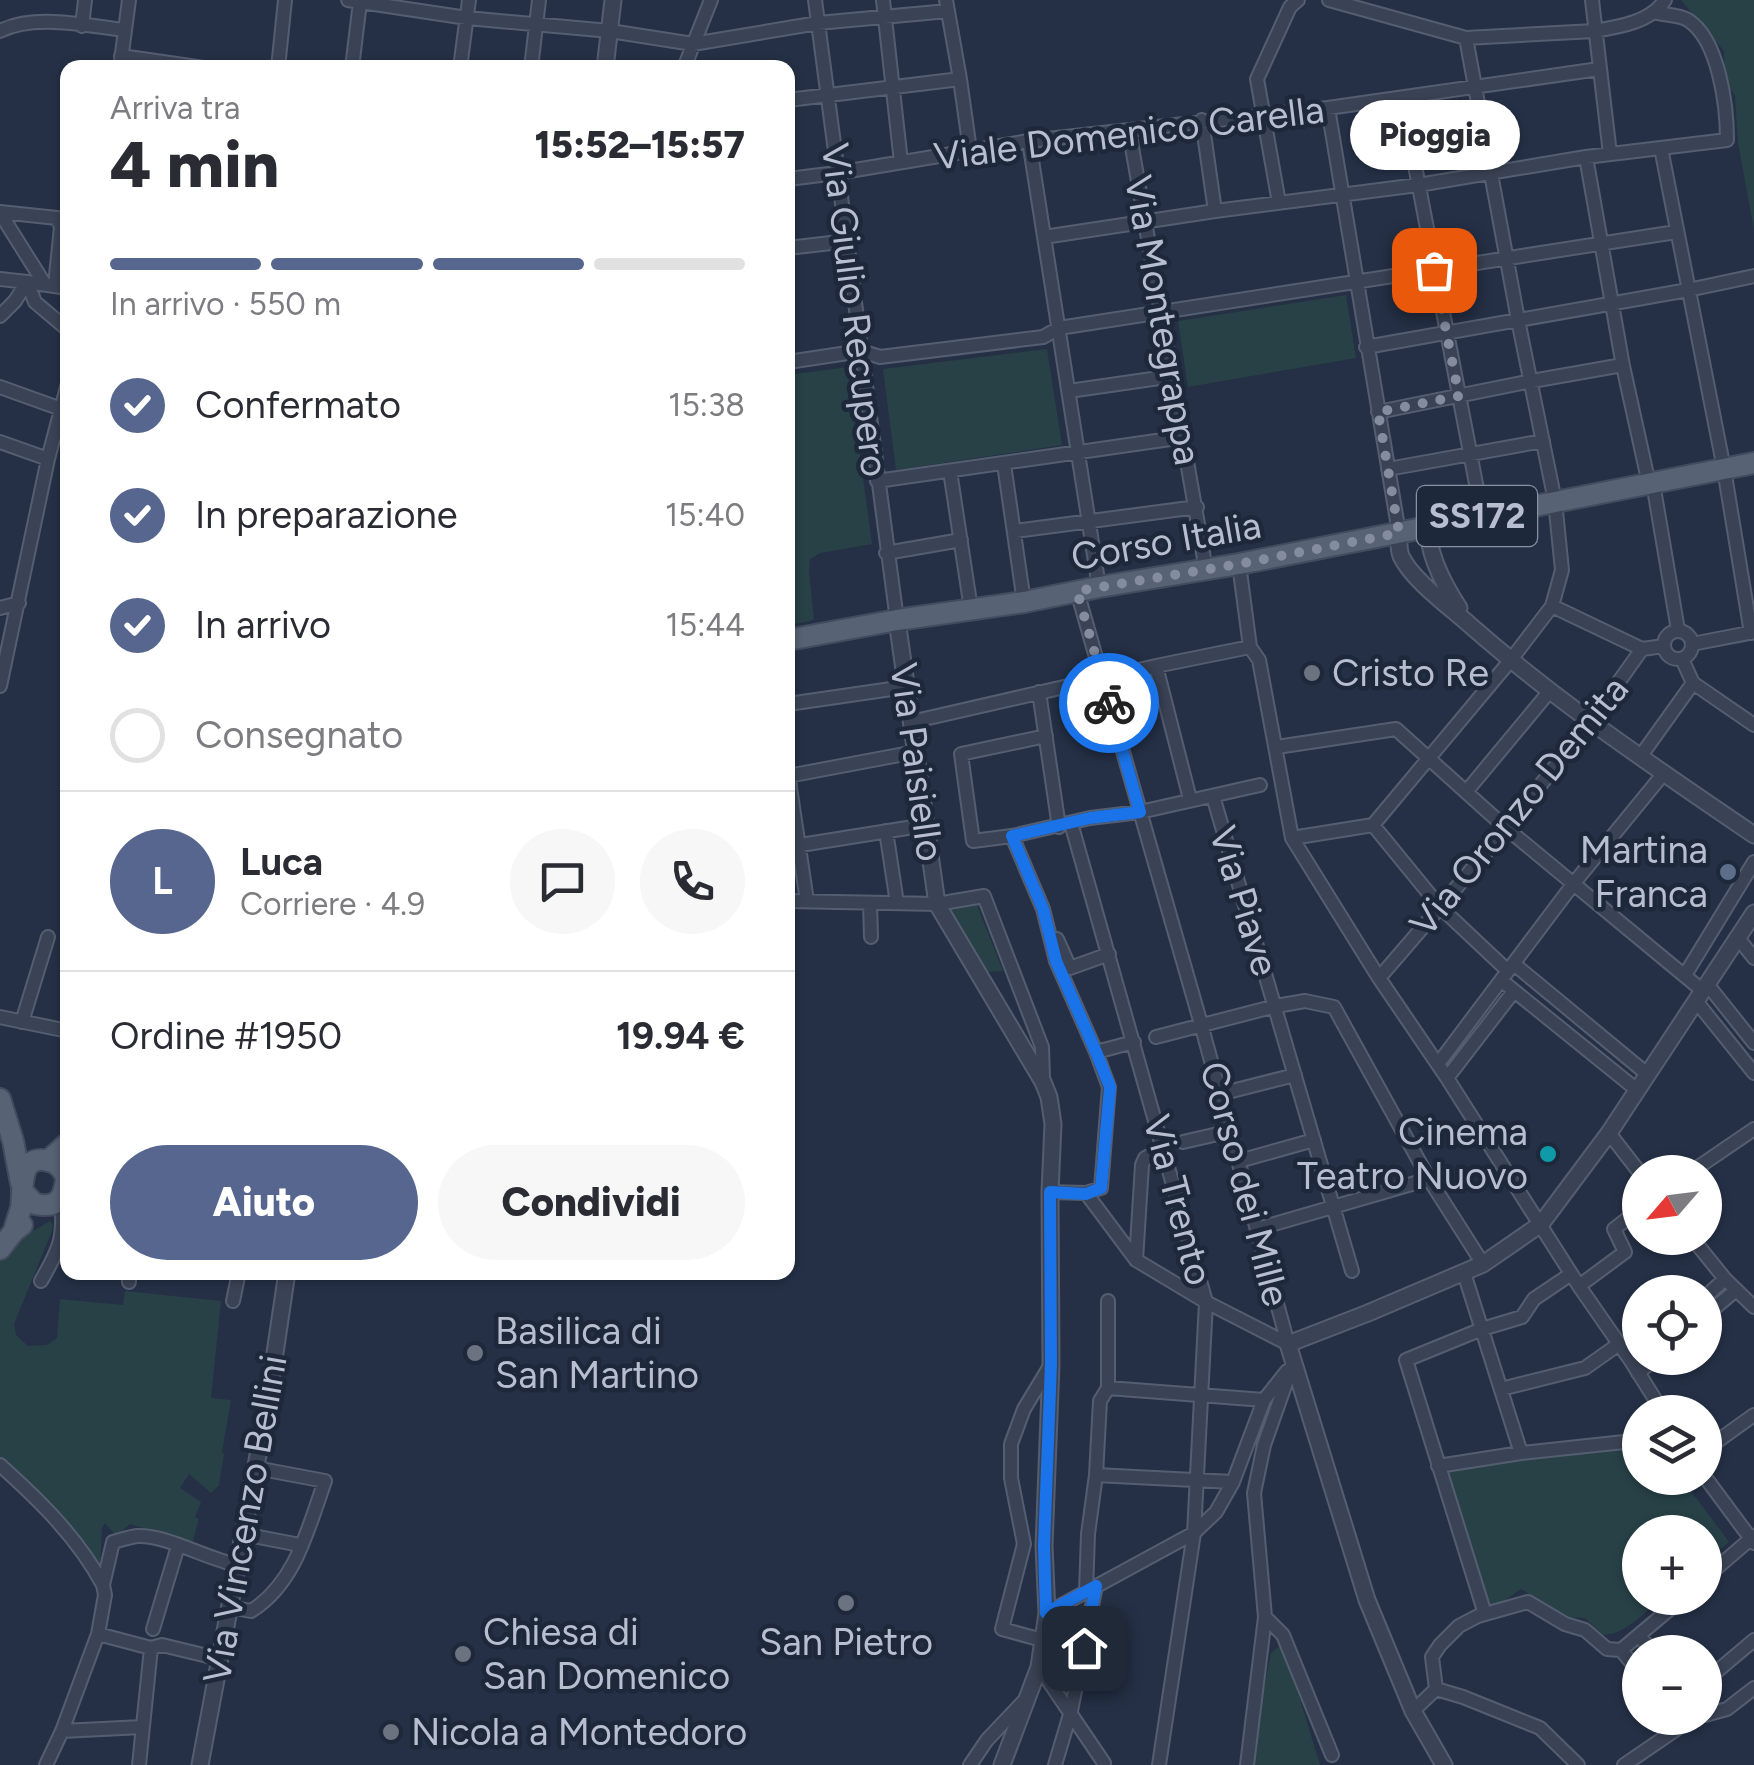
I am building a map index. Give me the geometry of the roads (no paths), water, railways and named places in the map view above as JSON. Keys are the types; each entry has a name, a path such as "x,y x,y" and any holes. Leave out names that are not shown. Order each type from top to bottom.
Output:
{"main road":[{"name":"SS172","path":"1554,501 1754,463"},
{"name":"Corso Italia","path":"795,639 1206,570 1554,501"},
{"path":"0,1100 56,1167"},
{"path":"0,1100 14,1141 22,1187 35,1204 54,1202"},
{"path":"14,1231 22,1177 29,1166 56,1167"},
{"path":"0,1249 14,1231 60,1194"}],"street":[{"path":"82,26 84,0"},
{"path":"120,60 129,0"},
{"path":"279,60 285,0"},
{"path":"461,60 469,0"},
{"path":"532,60 539,0"},
{"path":"606,60 612,0"},
{"path":"687,60 711,0"},
{"name":"Via Giulio Recupero","path":"815,0 896,620"},
{"path":"883,0 900,162"},
{"path":"1279,203 1257,79 1290,7 1298,0"},
{"path":"1044,237 1727,140 1727,111 1717,70 1706,40 1687,19 1657,13 1594,31 1466,38 1329,0"},
{"path":"1592,0 1610,154"},
{"path":"1657,13 1665,0"},
{"path":"352,60 354,1 412,4 467,18 610,31 693,44 947,5 970,150"},
{"path":"0,31 31,21 125,30"},
{"path":"1292,838 1374,825 1552,606 1562,570 1554,501 1466,38"},
{"name":"Viale Domenico Carella","path":"795,178 1029,141 1328,108 1599,70"},
{"path":"795,99 960,79"},
{"path":"1402,98 1482,515"},
{"path":"1328,108 1399,550 1410,569 1549,692 1754,835"},
{"path":"1202,120 1215,212"},
{"name":"Via Montegrappa","path":"1129,130 1206,570"},
{"path":"1029,141 1099,587"},
{"path":"1662,148 1753,632 1692,644"},
{"path":"1586,157 1622,366 1651,483 1678,630"},
{"path":"0,212 56,286"},
{"path":"0,212 57,218 60,225"},
{"path":"795,361 860,352 880,357 1042,336 1059,328 1676,232"},
{"path":"56,286 60,239"},
{"path":"795,247 848,241"},
{"path":"1366,347 1754,276"},
{"path":"0,279 56,286"},
{"path":"0,316 26,282"},
{"path":"26,282 35,302 60,323"},
{"path":"1378,412 1618,366"},
{"path":"1068,391 1173,376"},
{"path":"0,388 60,409"},
{"path":"0,686 48,459 60,422"},
{"path":"877,481 1184,438"},
{"path":"1388,470 1543,441"},
{"path":"0,442 48,459"},
{"path":"1004,464 1024,602"},
{"path":"950,471 972,609"},
{"path":"1015,532 1196,508"},
{"path":"1428,526 1428,542 1447,590 1470,624"},
{"path":"886,553 961,540"},
{"path":"1239,564 1250,647 1259,660 1292,838 1575,1280 1622,1346"},
{"name":"Corso dei Mille","path":"1077,591 1288,1344 1368,1600 1413,1710 1444,1765"},
{"path":"0,608 19,603"},
{"path":"1552,606 1642,650"},
{"name":"Via Paisiello","path":"896,620 937,904"},
{"path":"1678,630 1686,633 1692,644 1682,659 1672,658 1664,646 1666,636 1678,630"},
{"name":"Via Oronzo Demita","path":"1379,978 1591,723 1642,650 1664,646"},
{"path":"911,722 1250,647"},
{"path":"1682,659 1693,683 1754,725"},
{"name":"Via Piave","path":"1156,666 1190,799"},
{"path":"1640,757 1693,683"},
{"path":"795,703 905,687"},
{"name":"Via Trento","path":"1039,692 1065,825 1110,954 1206,1302 1194,1533 1158,1765"},
{"path":"1466,792 1549,692"},
{"path":"1277,747 1396,729 1506,828 1685,975 1754,1043"},
{"path":"1046,736 962,754 974,841 1140,812 1260,784"},
{"path":"795,774 915,752"},
{"path":"1438,1064 1574,883 1664,773"},
{"name":"Via Piave","path":"1213,796 1352,1270"},
{"path":"1374,825 1440,907 1508,972 1648,1074"},
{"path":"795,846 926,826"},
{"path":"886,831 896,904"},
{"path":"1012,836 1070,968 1110,954"},
{"path":"795,854 807,901"},
{"path":"1685,975 1754,862"},
{"path":"795,901 937,904 984,896 1042,1047 1043,1082"},
{"path":"870,903 871,937"},
{"path":"937,904 1043,1082 1053,1124 1046,1613 1040,1666 1002,1765"},
{"path":"1043,909 1056,961 1110,1087 1101,1188 1086,1194 1050,1192"},
{"path":"1086,1194 1136,1260 1288,1344 1368,1313 1484,1264 1541,1224 1608,1134 1753,918"},
{"path":"22,1022 48,937"},
{"path":"1738,938 1754,958"},
{"path":"1508,972 1514,991 1637,1090"},
{"path":"1447,1078 1514,991"},
{"path":"1702,992 1754,1073"},
{"path":"1156,1036 1305,1001 1334,1007 1428,1179 1484,1264"},
{"path":"0,1016 60,1029"},
{"path":"1096,1052 1134,1042"},
{"path":"1220,1094 1295,1074"},
{"path":"1716,1155 1754,1129"},
{"path":"1183,1142 1231,1130"},
{"path":"1608,1134 1625,1155"},
{"path":"1239,1161 1314,1140"},
{"path":"1136,1260 1142,1166 1145,1158 1164,1148"},
{"path":"1257,1229 1428,1179"},
{"path":"54,1202 60,1216"},
{"path":"1622,1223 1614,1229 1622,1246"},
{"path":"41,1281 60,1241"},
{"path":"1484,1614 1406,1360 1522,1316 1534,1299 1622,1254"},
{"path":"1705,1255 1725,1280 1754,1306"},
{"path":"1464,1272 1521,1453"},
{"path":"233,1301 237,1280"},
{"name":"Via Vincenzo Bellini","path":"200,1765 256,1468 285,1280"},
{"path":"1722,1302 1736,1290"},
{"path":"1055,1765 1070,1710 1091,1589 1088,1534 1100,1401 1108,1388 1108,1301"},
{"path":"1501,1389 1585,1368 1620,1344"},
{"path":"1046,1613 1194,1533 1216,1512 1264,1400 1294,1362"},
{"path":"1247,1765 1265,1617 1254,1493 1264,1445 1294,1362"},
{"path":"1042,1640 1002,1629 1024,1544 1011,1478 1011,1444 1024,1409 1051,1364"},
{"path":"1108,1388 1264,1400"},
{"path":"1722,1438 1754,1415"},
{"path":"1438,1466 1622,1442"},
{"path":"0,1465 67,1530 103,1585"},
{"path":"230,1607 251,1610 268,1600 290,1573 325,1481 256,1468"},
{"path":"1096,1475 1232,1482"},
{"path":"1719,1495 1753,1539 1722,1564"},
{"path":"243,1534 300,1545"},
{"path":"46,1765 98,1634 113,1542 136,1536 159,1538 237,1566"},
{"path":"1024,1544 1044,1546"},
{"path":"153,1629 178,1546"},
{"path":"1436,1690 1432,1658 1440,1645 1460,1626 1484,1614 1528,1602 1565,1624 1585,1630 1607,1649 1622,1650"},
{"path":"1640,1635 1663,1615"},
{"path":"1265,1617 1282,1635 1332,1754"},
{"path":"98,1634 151,1648 162,1645 220,1659"},
{"path":"1722,1667 1754,1640"},
{"path":"139,1765 151,1648"},
{"path":"1040,1666 1104,1763"},
{"path":"1722,1711 1754,1688"},
{"path":"1413,1710 1436,1690"},
{"path":"1436,1690 1540,1728 1578,1765"},
{"path":"970,1765 987,1740 1028,1697"},
{"path":"62,1732 142,1727"},
{"path":"1624,1765 1667,1735"}],"place":[{"name":"Pioggia","path":"1434,270"},
{"name":"Cristo Re","path":"1312,673"},
{"name":"Martina Franca","path":"1728,872"},
{"name":"Cinema Teatro Nuovo","path":"1548,1154"},
{"name":"Basilica di San Martino","path":"475,1353"},
{"name":"San Pietro","path":"846,1603"},
{"name":"Chiesa di San Domenico","path":"463,1654"},
{"name":"Nicola a Montedoro","path":"391,1732"}]}
